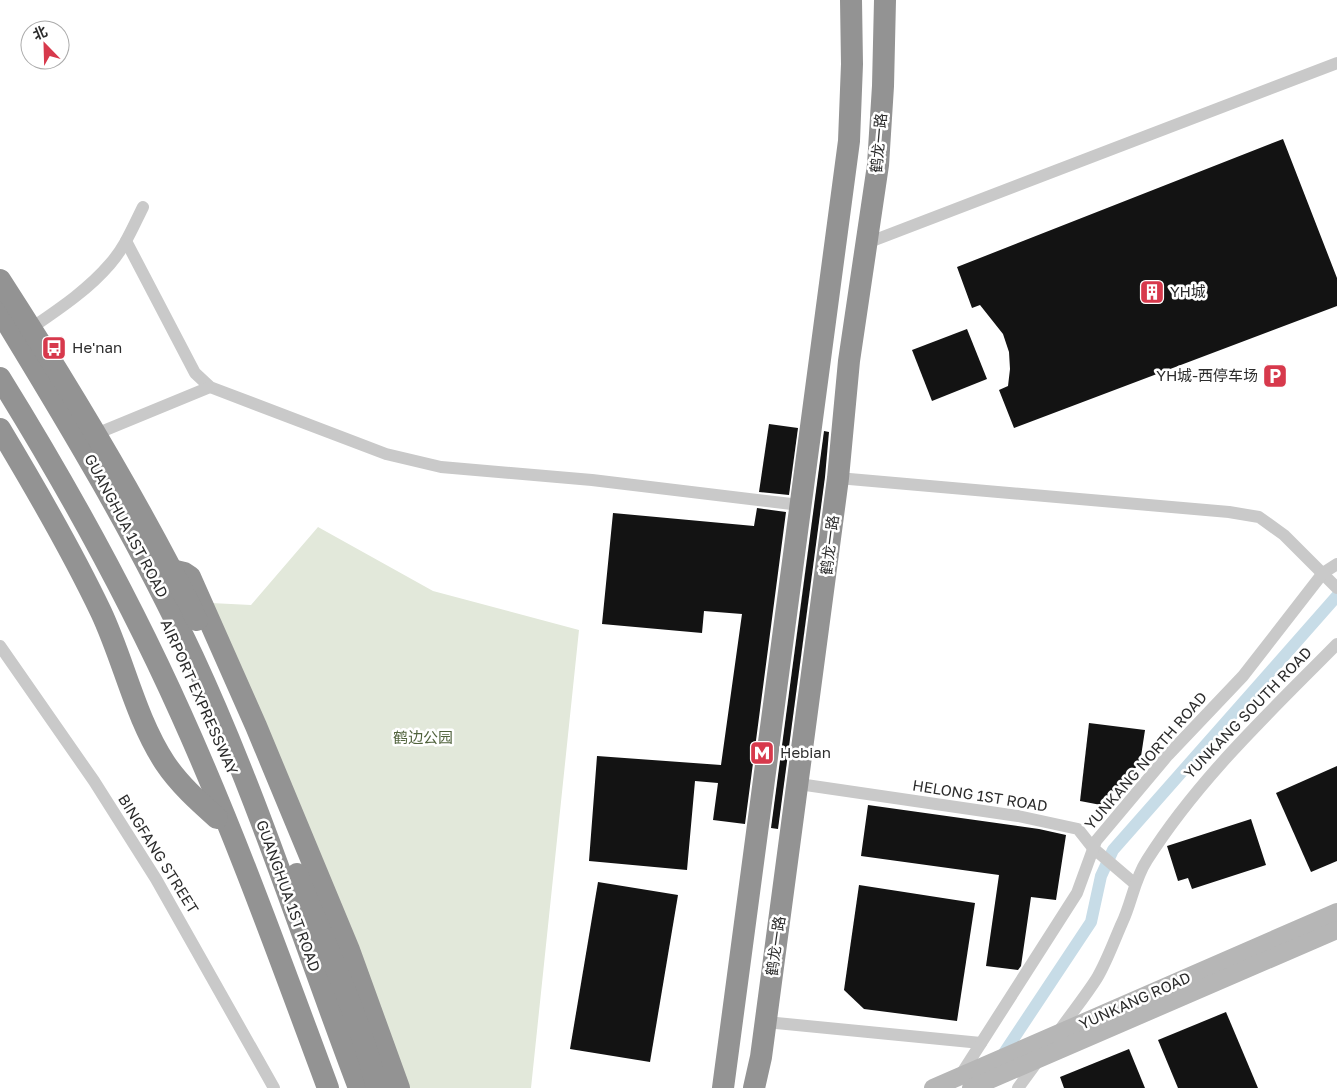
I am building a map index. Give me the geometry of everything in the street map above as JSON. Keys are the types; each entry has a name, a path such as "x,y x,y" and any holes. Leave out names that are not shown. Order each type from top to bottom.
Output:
{"highway":[{"name":"鹤龙一路","path":"723,1088 848,141 852,64 851,0"},
{"name":"鹤龙一路","path":"754,1088 766,1022 799,784 838,478 849,361 878,164 885,0"},
{"path":"0,280 51,359 126,485 197,620 219,668 257,771 359,1028 370,1057 377,1088"},
{"name":"GUANGHUA 1ST ROAD","path":"0,311 9,333 79,440 147,563 194,659 238,762 359,1088"},
{"name":"AIRPORT EXPRESSWAY","path":"9,333 147,584 190,675 265,849 354,1088"},
{"name":"AIRPORT EXPRESSWAY","path":"0,378 89,530 174,699 249,877 328,1088"},
{"path":"0,389 70,506 110,578 156,675 217,818 318,1088"},
{"path":"0,429 87,582 116,647 154,744 179,782 217,818"},
{"path":"147,563 184,573 190,577 256,726 349,950 399,1088"}],"street":[{"path":"867,242 1337,63"},
{"path":"9,333 81,292 110,264 126,242 143,207"},
{"path":"126,242 196,373 210,387 386,454 441,467 592,480 800,504"},
{"path":"79,440 210,387"},
{"path":"838,478 1229,512 1259,517 1284,535 1337,588"},
{"name":"YUNKANG NORTH ROAD","path":"967,1079 981,1043 1077,893 1093,848 1109,824 1168,755 1243,676 1323,573 1337,564"},
{"name":"YUNKANG SOUTH ROAD","path":"1018,1088 1097,978 1124,920 1134,884 1146,861 1194,793 1237,745 1337,644"},
{"name":"BINGFANG STREET","path":"0,646 94,781 156,879 274,1088"},
{"name":"HELONG 1ST ROAD","path":"799,784 1018,816 1078,829 1093,848 1134,884"},
{"name":"YUNKANG ROAD","path":"967,1079 1015,1053 1337,912"},
{"name":"YUNKANG ROAD","path":"933,1088 967,1079 1003,1075 1041,1056 1337,930"},
{"path":"766,1022 981,1043"}],"green space":[{"name":"鹤边公园","path":"318,527 433,591 579,630 531,1088 387,1088 211,603 251,605"}],"building":[{"name":"YH城","path":"1283,139 1337,278 1337,306 1014,428 999,390 1008,386 1010,369 1009,352 1003,334 980,305 972,308 957,267"},
{"path":"967,329 987,379 932,401 912,350"},
{"path":"769,424 798,428 789,495 759,492"},
{"path":"824,431 829,432 825,477 778,829 771,828"},
{"path":"757,508 786,512 745,824 713,820 718,783 695,781 687,870 589,861 597,756 721,765 742,614 704,611 702,633 602,624 613,513 754,526"},
{"path":"1089,723 1145,730 1140,763 1101,805 1080,801"},
{"path":"1337,766 1337,861 1311,872 1276,793"},
{"path":"868,805 1039,829 1066,835 1056,900 1031,897 1021,966 1018,970 986,966 999,875 861,856"},
{"path":"1251,819 1266,865 1192,889 1188,878 1178,881 1167,846"},
{"path":"598,882 678,895 650,1062 570,1049"},
{"path":"859,885 975,903 957,1021 864,1009 844,990"},
{"path":"1226,1012 1258,1088 1178,1088 1158,1040"},
{"path":"1129,1049 1145,1088 1064,1088 1060,1077"}],"waterway":[{"path":"1000,1059 1091,922 1101,876 1113,850 1337,596"}],"place":[{"name":"YH城","path":"1152,292"},
{"name":"He'nan","path":"54,348"},
{"name":"YH城-西停车场","path":"1275,376"},
{"name":"Hebian","path":"762,753"}]}
